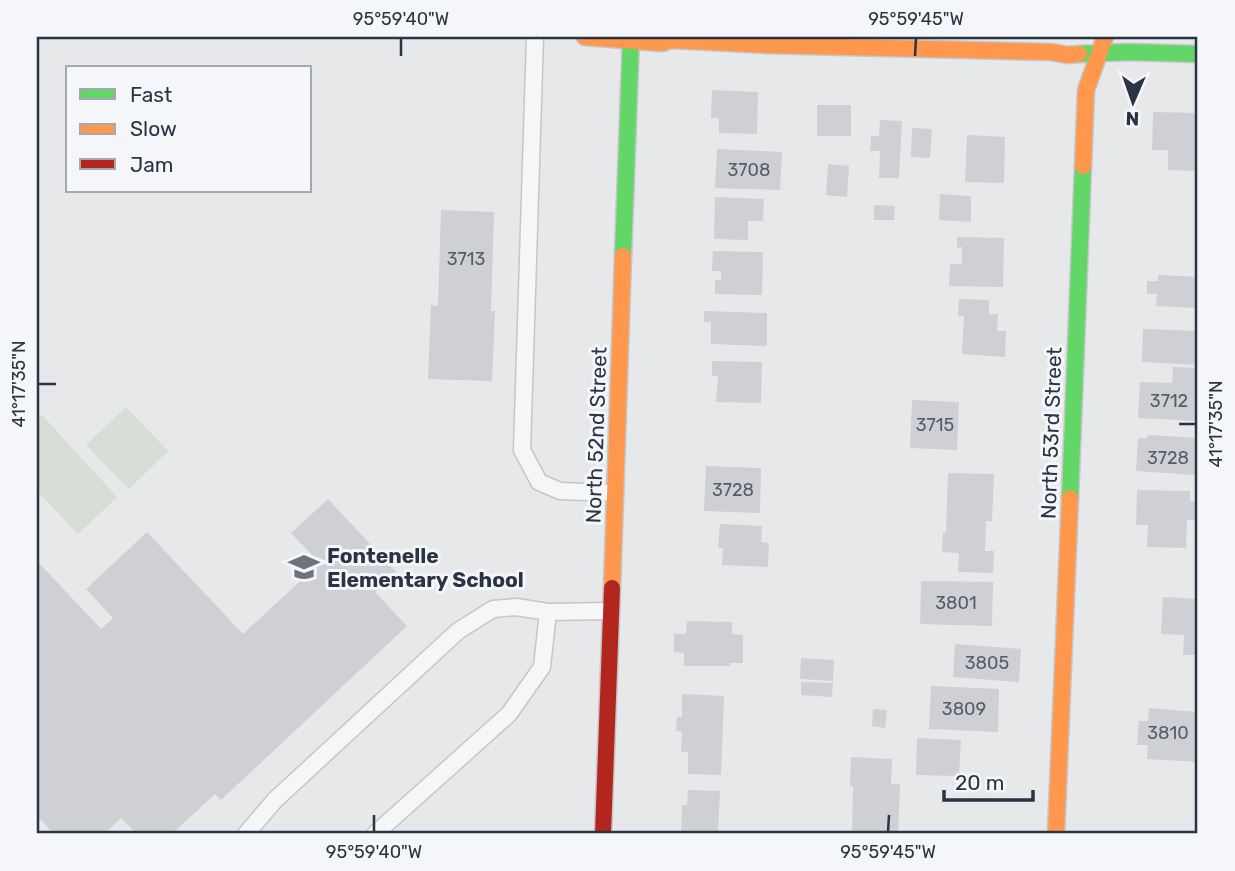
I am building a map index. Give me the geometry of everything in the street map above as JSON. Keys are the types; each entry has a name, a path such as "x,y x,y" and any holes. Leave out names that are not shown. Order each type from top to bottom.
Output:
{"street":[{"path":"585,37 631,38 662,43 671,40 1068,54 1198,54"},
{"name":"North 53rd Street","path":"1056,834 1086,89 1105,37"},
{"name":"North 52nd Street","path":"603,834 631,38"}],"lane":[{"path":"535,37 522,450 539,482 560,491 615,493"},
{"path":"246,834 275,800 458,631 493,609 516,607 548,612 611,611"},
{"path":"375,834 509,714 542,667 548,612"}],"shaded area":[{"path":"126,407 168,451 129,489 86,445"},
{"path":"42,415 117,497 78,534 37,491 37,419"}],"building":[{"path":"712,90 758,92 757,134 719,133 719,118 711,118"},
{"path":"817,105 851,105 851,136 817,136"},
{"path":"1153,112 1198,113 1198,171 1168,170 1168,150 1152,150"},
{"path":"880,120 902,121 899,178 879,178 880,151 870,151 871,136 879,136"},
{"path":"912,128 932,129 930,158 911,157"},
{"path":"967,135 1005,137 1004,183 965,182"},
{"path":"717,149 782,152 780,190 715,188"},
{"path":"828,164 849,166 847,197 826,195"},
{"path":"940,194 971,196 971,222 939,220"},
{"path":"715,197 764,199 763,221 748,221 748,240 714,239"},
{"path":"874,205 895,206 894,220 874,220"},
{"path":"441,210 494,212 491,311 495,311 492,381 428,379 431,305 438,306"},
{"path":"957,237 1004,238 1003,287 949,286 950,264 962,264 962,247 957,248"},
{"path":"713,251 763,252 762,295 715,294 715,280 721,280 721,271 712,271"},
{"path":"1158,275 1198,277 1198,308 1156,306 1157,294 1147,294 1147,281 1158,281"},
{"path":"959,299 989,300 989,314 998,314 997,331 1006,331 1005,357 962,354 964,316 958,316"},
{"path":"704,311 767,313 767,346 711,344 711,322 704,322"},
{"path":"1143,329 1198,331 1198,365 1142,362"},
{"path":"712,361 762,362 761,403 716,402 718,376 712,376"},
{"path":"1173,367 1198,368 1198,421 1138,418 1140,382 1172,383"},
{"path":"912,400 959,402 957,450 910,448"},
{"path":"1148,435 1197,438 1198,471 1195,471 1195,475 1136,471 1138,438 1147,438"},
{"path":"706,466 761,468 760,513 704,511"},
{"path":"948,473 994,474 992,521 986,521 985,551 994,551 993,573 958,572 959,553 942,552 943,532 946,533"},
{"path":"1137,490 1190,491 1190,501 1198,502 1198,520 1187,520 1186,548 1147,547 1148,525 1136,525"},
{"path":"328,499 396,572 375,592 407,626 221,800 215,794 172,834 137,834 121,818 104,834 54,834 37,816 37,561 101,629 113,618 86,589 147,532 243,634 320,563 291,533"},
{"path":"720,524 762,526 761,542 769,543 768,567 722,565 723,548 718,548"},
{"path":"921,581 993,582 992,626 920,624"},
{"path":"1163,597 1198,599 1198,655 1183,655 1184,635 1161,634"},
{"path":"687,621 732,622 732,634 743,635 743,663 730,663 730,666 684,666 684,653 674,652 674,634 686,634"},
{"path":"955,644 1021,649 1019,682 953,677"},
{"path":"801,658 834,660 833,681 800,679"},
{"path":"801,682 833,683 832,697 801,695"},
{"path":"931,686 999,689 998,732 929,729"},
{"path":"682,694 724,696 721,775 688,774 688,752 681,752 682,732 676,731 677,717 682,717"},
{"path":"1149,708 1198,712 1198,762 1147,759 1148,745 1137,745 1139,721 1148,721"},
{"path":"873,709 887,710 885,728 872,726"},
{"path":"917,738 961,740 959,776 916,775"},
{"path":"851,757 892,759 891,784 900,784 898,834 852,834"},
{"path":"688,790 720,791 718,834 681,834 682,805 687,805"}],"traffic: fast":[{"path":"623,256 631,37"},
{"path":"1079,54 1198,54"},
{"path":"1070,498 1083,166"}],"traffic: slow":[{"path":"585,37 662,43 671,40 1079,54"},
{"path":"1083,166 1086,90 1105,37"},
{"path":"612,588 623,256"},
{"path":"1056,834 1070,498"}],"traffic: jam":[{"path":"603,834 612,588"}],"place":[{"name":"Fontenelle Elementary School","path":"304,567"}]}
